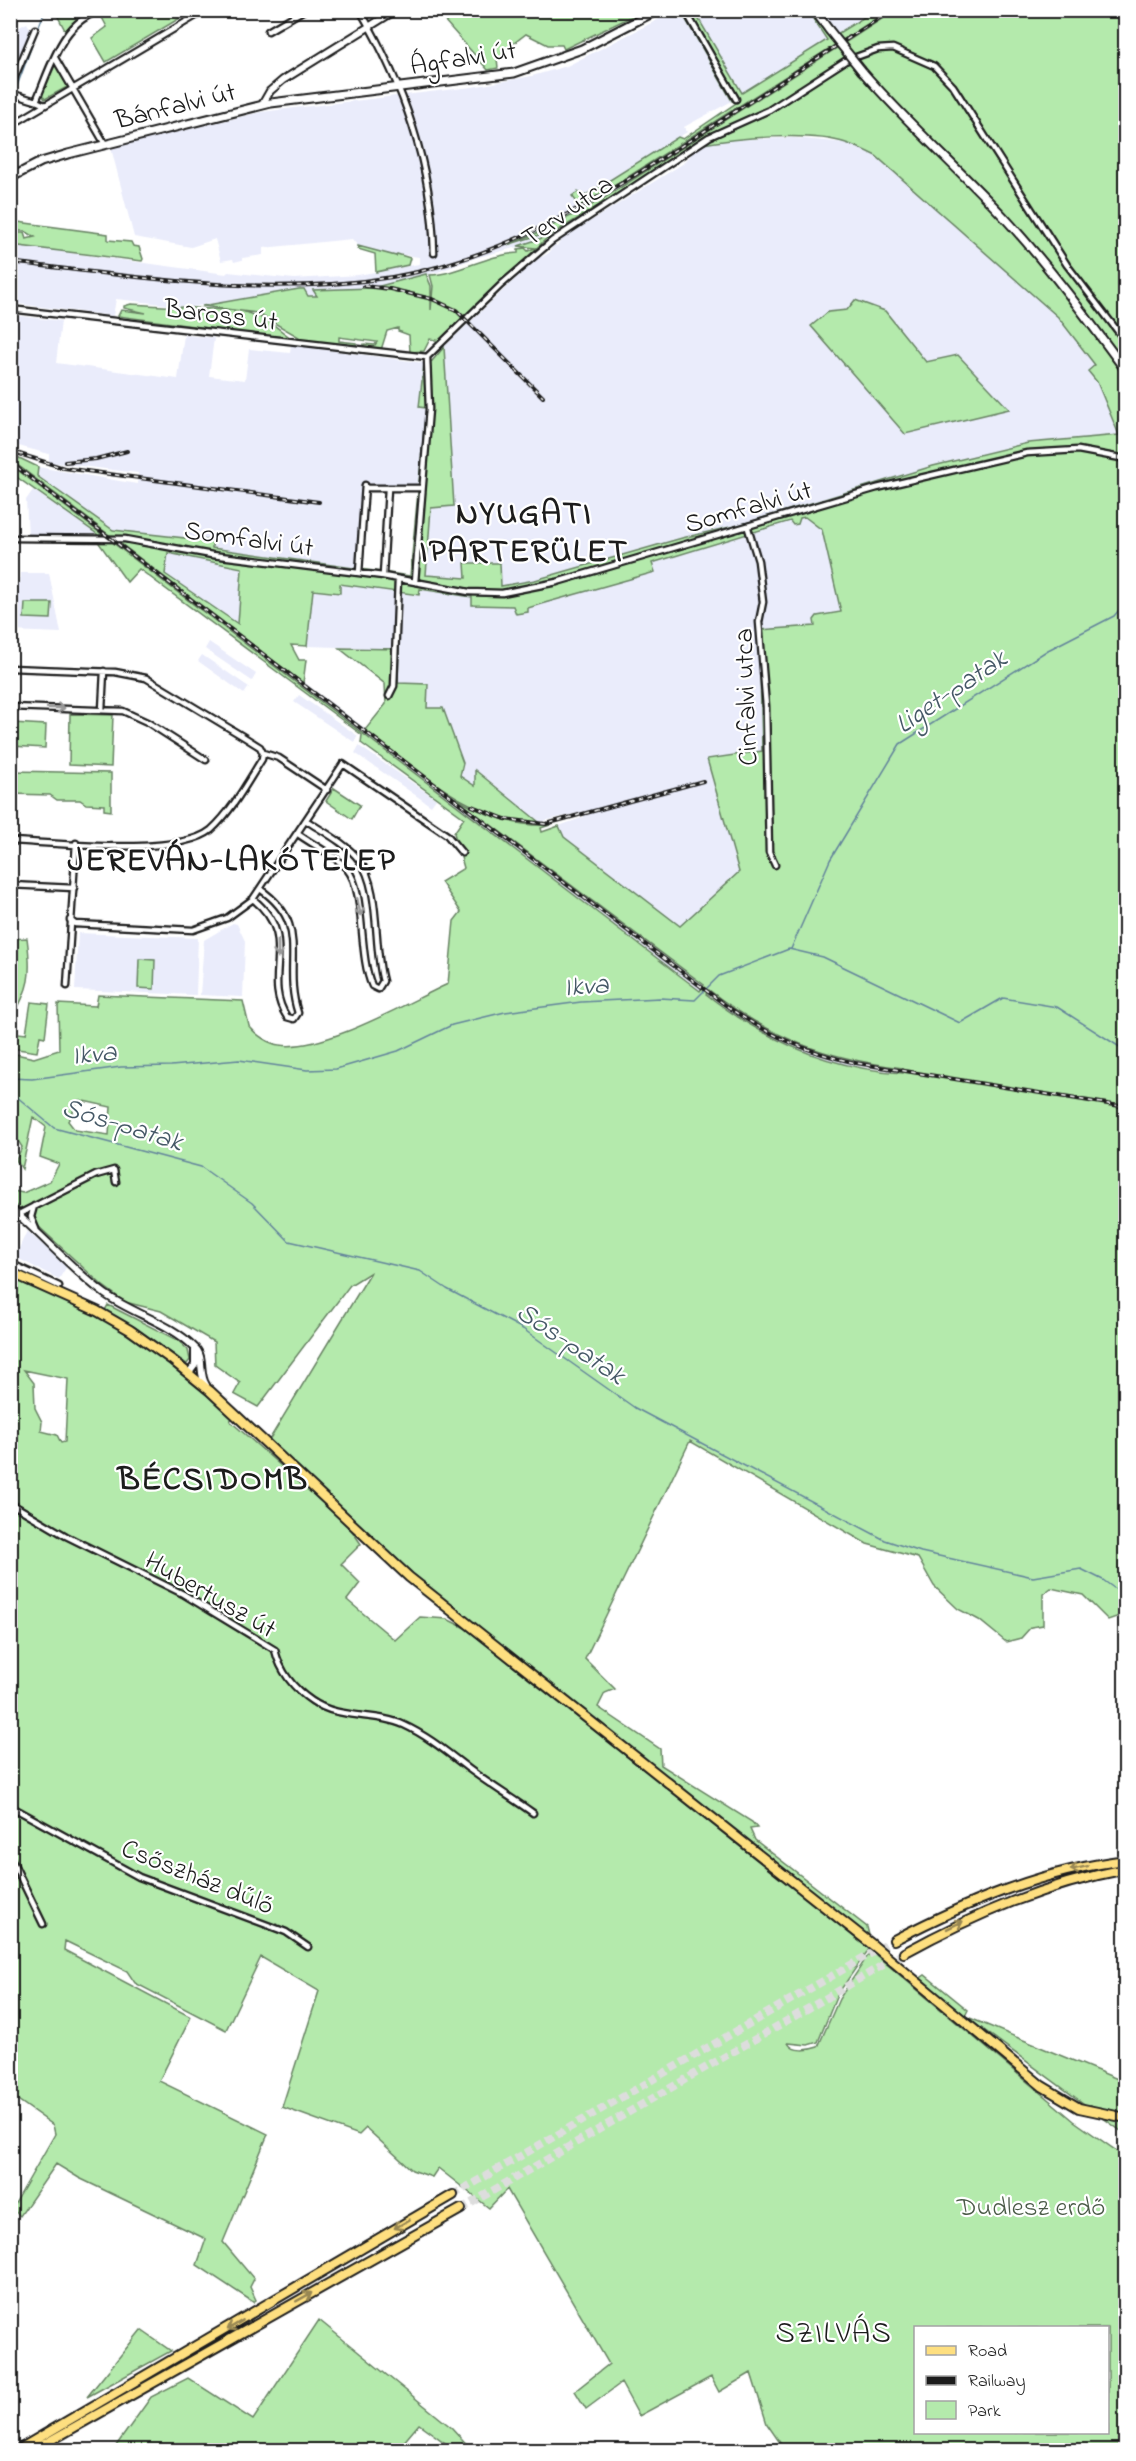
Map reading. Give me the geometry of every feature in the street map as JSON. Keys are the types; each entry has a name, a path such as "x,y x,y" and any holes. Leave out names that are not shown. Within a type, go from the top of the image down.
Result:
{"main road":[{"name":"Ágfalvi út","path":"262,105 492,76 530,69 582,49 658,10"},
{"path":"814,10 862,71 1031,248 1081,310 1125,372"},
{"name":"Bánfalvi út","path":"10,178 53,158 262,105"},
{"path":"10,1272 107,1316 176,1363 210,1391 409,1577 874,1946 1042,2086 1079,2108 1125,2118"},
{"path":"894,1940 935,1918 1012,1887 1060,1872 1125,1860"},
{"path":"904,1953 980,1913 1017,1898 1084,1878 1125,1869"},
{"path":"18,2451 453,2195"},
{"path":"34,2451 461,2209"}],"street":[{"path":"36,101 67,34 79,21 103,10"},
{"path":"10,126 72,87 206,10"},
{"path":"268,32 304,10"},
{"path":"360,10 401,88 423,161 433,228 434,253"},
{"name":"Bánfalvi út","path":"262,105 273,85 396,10"},
{"path":"685,10 736,99"},
{"path":"35,29 11,91 45,105"},
{"name":"Terv utca","path":"427,357 501,285 552,240 709,137 769,110 860,54 893,48 934,66 953,86 1067,265 1125,342"},
{"path":"55,58 105,144"},
{"name":"Baross út","path":"10,309 427,357"},
{"path":"415,582 429,410 427,357"},
{"name":"Somfalvi út","path":"10,538 109,537 212,555 383,576 469,592 520,591 748,528 877,488 1027,453 1078,450 1125,459"},
{"path":"359,573 365,487 421,488"},
{"path":"383,576 388,488"},
{"name":"Cinfalvi utca","path":"748,528 758,561 763,602 759,622 766,706 769,852 776,865"},
{"path":"389,696 394,686 398,579"},
{"path":"10,668 132,674 157,684 244,736 260,747 263,753 262,759 225,815 210,831 196,839 169,846 10,841"},
{"path":"102,710 104,671"},
{"path":"10,707 102,710 132,714 206,760"},
{"path":"263,753 279,758 327,790"},
{"path":"70,920 75,924 193,930 226,918 253,899 260,890 343,764 447,835 462,854"},
{"path":"298,834 349,870 358,905 366,971 372,986 378,988 383,981 378,963 376,915 362,863 350,851 307,821"},
{"path":"67,986 76,843"},
{"path":"10,885 74,888"},
{"path":"253,899 271,917 275,926 278,937 278,992 283,1011 287,1017 294,1019 298,1013 292,988 291,928 280,904 260,890"},
{"path":"19,1214 109,1171 114,1170 116,1182"},
{"path":"34,1206 31,1217 37,1231"},
{"path":"10,1208 106,1295 184,1337 198,1350 201,1378 210,1391"},
{"path":"10,1263 59,1286"},
{"path":"176,1363 186,1367 198,1363"},
{"path":"188,1374 198,1363"},
{"name":"Hubertusz út","path":"10,1503 66,1536 183,1594 275,1650 278,1665 295,1687 314,1702 342,1713 389,1719 406,1726 453,1755 533,1813"},
{"name":"Csőszház dűlő","path":"10,1806 139,1877 286,1932 308,1947"},
{"path":"10,1856 43,1924"}],"shaded area":[{"path":"675,11 681,11 732,101 684,127 687,132 583,197 577,192 572,196 581,207 888,11 894,11 601,200 544,230 507,245 553,232 518,247 475,258 438,272 372,288 313,290 318,296 307,296 304,289 299,289 191,307 116,299 113,316 11,303 11,245 226,274 228,272 294,279 358,275 419,264 419,257 397,254 396,256 358,246 352,239 263,248 263,255 242,258 234,262 233,259 221,261 215,239 191,247 134,237 111,148 261,112 472,87 532,76 567,66"},
{"path":"694,11 808,11 827,40 742,93"},
{"path":"820,11 874,11 837,34"},
{"path":"27,23 32,32 10,83 10,32"},
{"path":"794,138 846,143 876,156 1058,317 1095,365 1088,371 1097,382 1120,435 1028,443 933,466 739,525 521,584 501,586 500,563 465,563 466,578 426,575 431,508 453,506 444,347 540,255 542,257 549,253 562,239 684,163 691,155 688,153 697,145 719,140"},
{"path":"11,315 61,321 56,363 178,379 184,335 214,338 209,376 245,380 249,349 290,353 291,345 424,363 419,406 426,407 418,485 363,486 356,568 211,548 211,541 113,530 37,476 38,467 137,484 138,473 49,462 49,454 11,444"},
{"path":"10,460 704,985 701,991 11,465"},
{"path":"33,490 97,534 28,535 26,500"},
{"path":"828,509 852,610 817,616 815,626 759,631 762,751 707,760 739,872 680,926 564,837 559,826 584,817 583,812 539,822 476,770 475,787 460,776 427,708 428,684 398,683 399,649 307,646 313,590 339,593 339,584 418,595 420,589 472,597 472,605 514,606 516,614 528,612 527,608 654,572 652,563"},
{"path":"168,553 242,568 238,625 164,574"},
{"path":"20,573 49,573 61,633 11,631 11,583 20,583"},
{"path":"209,642 256,674 252,681 205,649"},
{"path":"202,655 249,687 244,694 198,661"},
{"path":"299,695 358,736 354,742 294,702"},
{"path":"359,746 436,799 431,806 355,753"},
{"path":"233,923 237,924 245,941 243,997 200,995 204,940"},
{"path":"78,933 198,938 196,995 75,990"},
{"path":"709,989 747,1019 795,1043 833,1055 904,1068 903,1073 837,1063 790,1048 750,1027 706,993"},
{"path":"27,1231 67,1266 59,1279 15,1257"}],"green space":[{"path":"55,11 192,11 106,62 92,38 107,27 99,12 79,21 67,34"},
{"path":"436,11 632,11 637,14 564,49 562,45 548,45 526,34 505,50 506,56 497,58 498,68 488,70"},
{"path":"681,11 694,11 742,93 827,40 808,11 820,11 837,34 874,11 888,11 581,207 572,196 578,192 583,197 678,137 683,139 736,103 732,101"},
{"path":"894,11 1125,11 1125,1614 1108,1620 1083,1595 1051,1588 1043,1594 1043,1625 1031,1627 1021,1638 1006,1642 979,1620 958,1609 934,1586 918,1558 867,1544 690,1441 585,1659 615,1689 605,1693 598,1707 660,1749 661,1765 752,1822 757,1828 750,1829 755,1840 867,1927 870,1939 919,1979 925,1975 968,2010 965,2016 566,1697 444,1603 269,1440 371,1272 350,1285 258,1407 234,1394 240,1383 215,1365 214,1342 161,1311 125,1302 102,1285 11,1201 13,1191 23,1193 50,1181 59,1164 40,1157 46,1127 33,1117 22,1169 16,1160 22,1147 10,1128 11,1053 34,1058 59,1050 58,1004 96,1006 98,995 243,1001 249,1026 263,1038 280,1045 298,1045 319,1041 365,1024 448,984 454,921 461,912 441,882 464,868 454,833 464,818 361,743 362,735 139,569 127,582 99,543 97,534 11,473 11,465 700,991 704,985 455,798 500,819 524,824 550,825 541,828 542,832 559,826 564,837 680,926 739,872 707,759 762,751 759,630 815,626 814,620 817,616 841,612 822,530 805,517 800,518 798,524 793,525 790,521 652,563 655,572 541,604 528,608 528,612 516,614 513,606 472,605 472,597 420,589 419,595 340,584 340,593 313,590 307,646 291,645 299,660 306,660 303,683 11,460 11,454 38,467 37,476 113,530 212,541 212,548 410,576 426,408 419,407 424,363 432,361 444,347 454,506 431,508 426,575 466,578 465,563 500,563 501,586 535,580 682,538 739,525 933,466 1028,443 1119,435 1097,382 1088,371 1095,365 1058,317 876,156 831,139 772,137 697,145 549,236 441,341 430,339 424,351 410,352 409,335 398,331 398,328 387,331 381,350 363,349 364,344 375,345 377,342 339,337 339,341 356,343 357,348 301,341 299,337 257,313 202,306 299,289 304,289 308,296 317,296 313,290 372,288 426,274 431,286 431,310 433,286 430,275 441,274 506,254 518,253 518,249 525,248 528,251 535,248 518,246 542,238 552,231 507,245 544,230 601,200","holes":["168,553 242,568 238,624 165,574","709,990 755,1021 800,1044 848,1058 903,1068 903,1073 849,1065 798,1049 751,1025 706,994","79,1100 111,1107 109,1135 75,1130 68,1121"]},
{"path":"56,63 69,86 45,99 42,95"},
{"path":"10,221 108,234 108,240 131,242 133,246 139,247 143,259 142,261 11,245 11,233 24,233 26,239 35,237 25,231 11,231"},
{"path":"358,246 410,258 408,265 376,272 375,254 358,249"},
{"path":"855,300 885,311 926,362 958,355 1009,409 905,434 811,326 828,312 847,310"},
{"path":"131,304 242,311 267,320 292,339 118,316 121,310 146,313 124,308"},
{"path":"25,603 52,603 51,619 24,618"},
{"path":"339,648 399,649 398,683 428,684 427,708 443,708 463,763 460,776 475,786 475,770 539,822 515,820 468,803 446,791 365,730 386,704 385,684"},
{"path":"70,714 113,715 111,767 69,765"},
{"path":"12,723 46,725 45,748 11,746"},
{"path":"11,771 111,773 111,811 104,810 104,805 86,804 80,800 57,800 50,795 11,794"},
{"path":"334,788 360,805 352,819 326,801"},
{"path":"27,938 28,981 11,1020 11,939"},
{"path":"139,959 155,960 154,989 138,988"},
{"path":"31,1002 49,1004 45,1037 40,1036 37,1052 11,1048 11,1032 26,1034"},
{"name":"Dudlesz erdő","path":"10,1275 108,1320 165,1359 233,1417 230,1421 348,1525 361,1544 341,1564 360,1583 347,1600 395,1640 420,1617 447,1619 465,1628 869,1949 837,1995 818,2042 808,2045 788,2043 790,2046 802,2050 818,2047 839,1999 871,1951 1074,2121 1125,2157 1125,2450 785,2450 767,2424 751,2373 719,2392 711,2377 639,2416 621,2383 586,2409 575,2391 609,2364 507,2189 489,2208 438,2168 432,2177 412,2170 366,2128 359,2135 282,2107 319,1991 261,1957 226,2030 135,1983 127,1971 65,1941 64,1950 191,2017 159,2081 268,2134 223,2242 254,2279 250,2287 256,2300 253,2302 197,2265 206,2239 79,2178 56,2164 20,2216 12,2209 55,2134 53,2125 11,2095","holes":["24,1370 68,1379 65,1442 61,1443 57,1435 41,1431 42,1422 35,1408 34,1383"]},
{"path":"108,1305 179,1341 188,1350 190,1360 187,1364 136,1328 104,1312"},
{"path":"965,2016 1125,2082 1125,2134"},
{"path":"319,2320 452,2428 472,2450 455,2450 419,2424 397,2450 113,2450 151,2397 188,2378 253,2420"},
{"path":"141,2330 171,2351 87,2397"}],"waterway":[{"path":"10,105 45,10"},
{"name":"Liget-patak","path":"791,949 830,860 900,744 1048,650 1114,616 1126,602"},
{"name":"Ikva","path":"10,1078 32,1079 121,1067 171,1066 239,1060 307,1070 336,1069 398,1051 452,1025 505,1012 581,1002 660,998 695,1000 719,976 789,949 823,957 960,1023 1003,998 1057,1007 1126,1051"},
{"name":"Sós-patak","path":"10,1091 54,1128 201,1167 252,1203 289,1241 420,1271 447,1289 523,1329 635,1408 885,1540 921,1552 1033,1577 1081,1569 1103,1580 1126,1597"}],"tunnel":[{"path":"453,2195 894,1940"},
{"path":"461,2209 904,1953"}],"railway":[{"path":"10,262 153,279 297,286 392,277 435,268 476,255 555,221 630,178 892,10"},
{"path":"364,286 390,289 432,299 456,310 543,397"},
{"path":"10,451 64,468 319,502"},
{"path":"65,462 96,459 127,451"},
{"path":"10,462 739,1015 787,1041 856,1063 1126,1107"},
{"path":"472,806 505,819 546,824 703,781"}],"district":[{"name":"NYUGATI IPARTERÜLET","path":"524,530"},
{"name":"JEREVÁN-LAKÓTELEP","path":"232,858"},
{"name":"BÉCSIDOMB","path":"213,1477"},
{"name":"SZILVÁS","path":"834,2332"}]}
